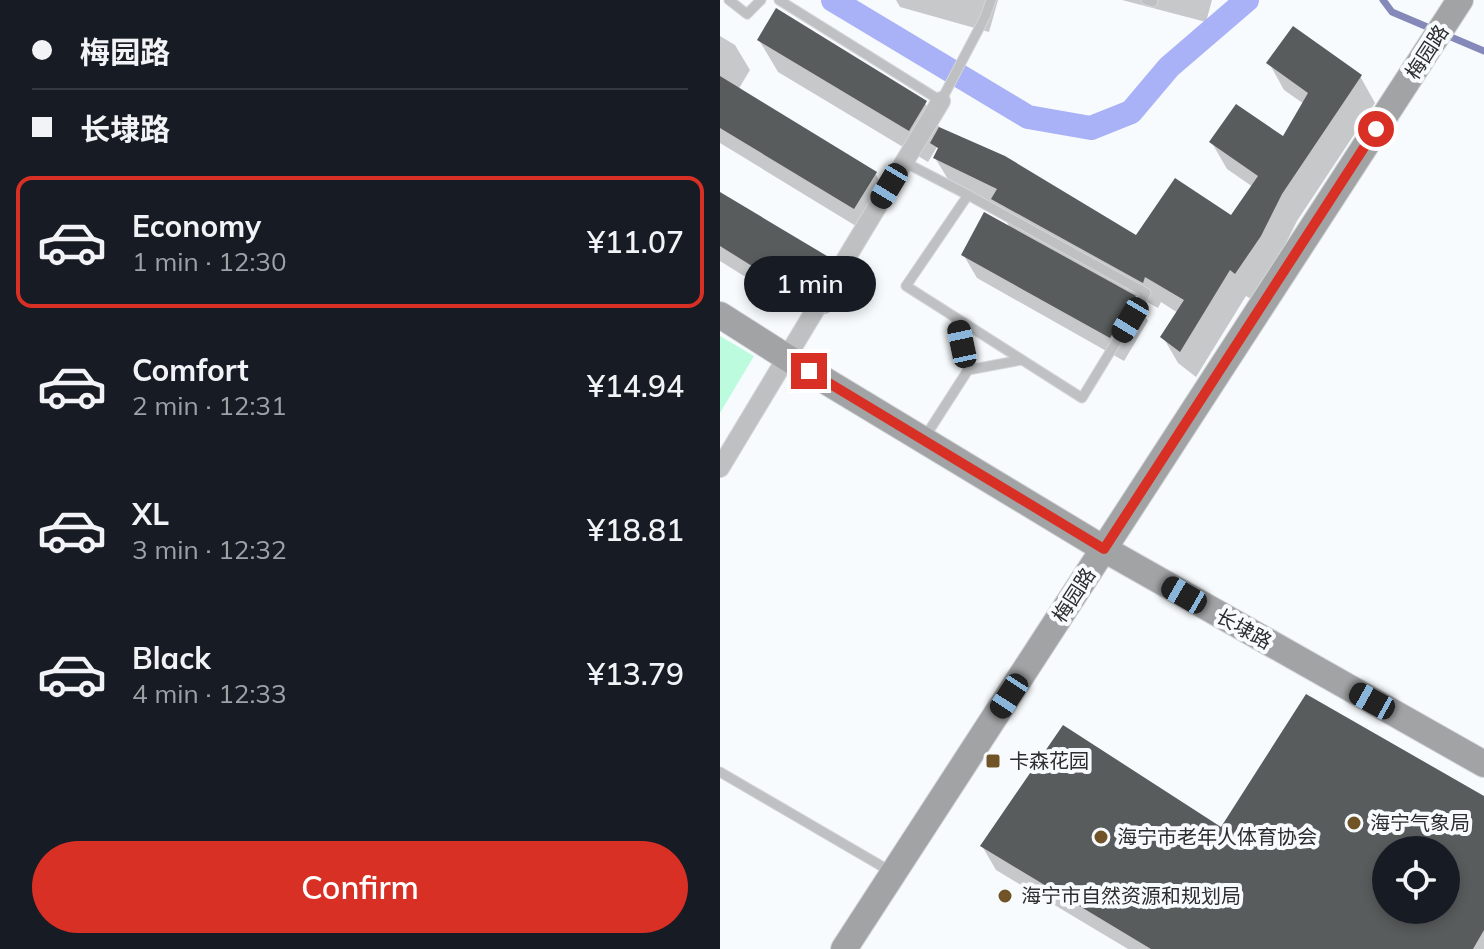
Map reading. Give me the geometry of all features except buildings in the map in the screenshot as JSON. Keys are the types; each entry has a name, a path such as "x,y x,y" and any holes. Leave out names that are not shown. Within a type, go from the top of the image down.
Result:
{"street":[{"name":"梅园路","path":"844,949 1460,0"},
{"path":"720,468 941,101"},
{"name":"长埭路","path":"720,315 1104,549 1484,764"}],"lane":[{"path":"729,0 747,14 761,0"},
{"path":"779,0 941,101 991,0"},
{"path":"904,162 968,195 1146,293 1082,398 906,286 968,195"},
{"path":"923,440 968,370 956,318"},
{"path":"968,370 1021,360"},
{"path":"720,772 893,873"}],"green space":[{"path":"720,336 754,356 720,413"}],"waterway":[{"path":"833,0 1028,117 1091,128 1131,112 1169,67 1247,0"},
{"path":"1383,0 1392,12 1484,51"}],"place":[{"name":"卡森花园","path":"993,761"},
{"name":"海宁气象局","path":"1354,823"},
{"name":"海宁市老年人体育协会","path":"1101,837"},
{"name":"海宁市自然资源和规划局","path":"1005,896"}],"route":[{"path":"809,371 1104,549 1376,129"}]}
